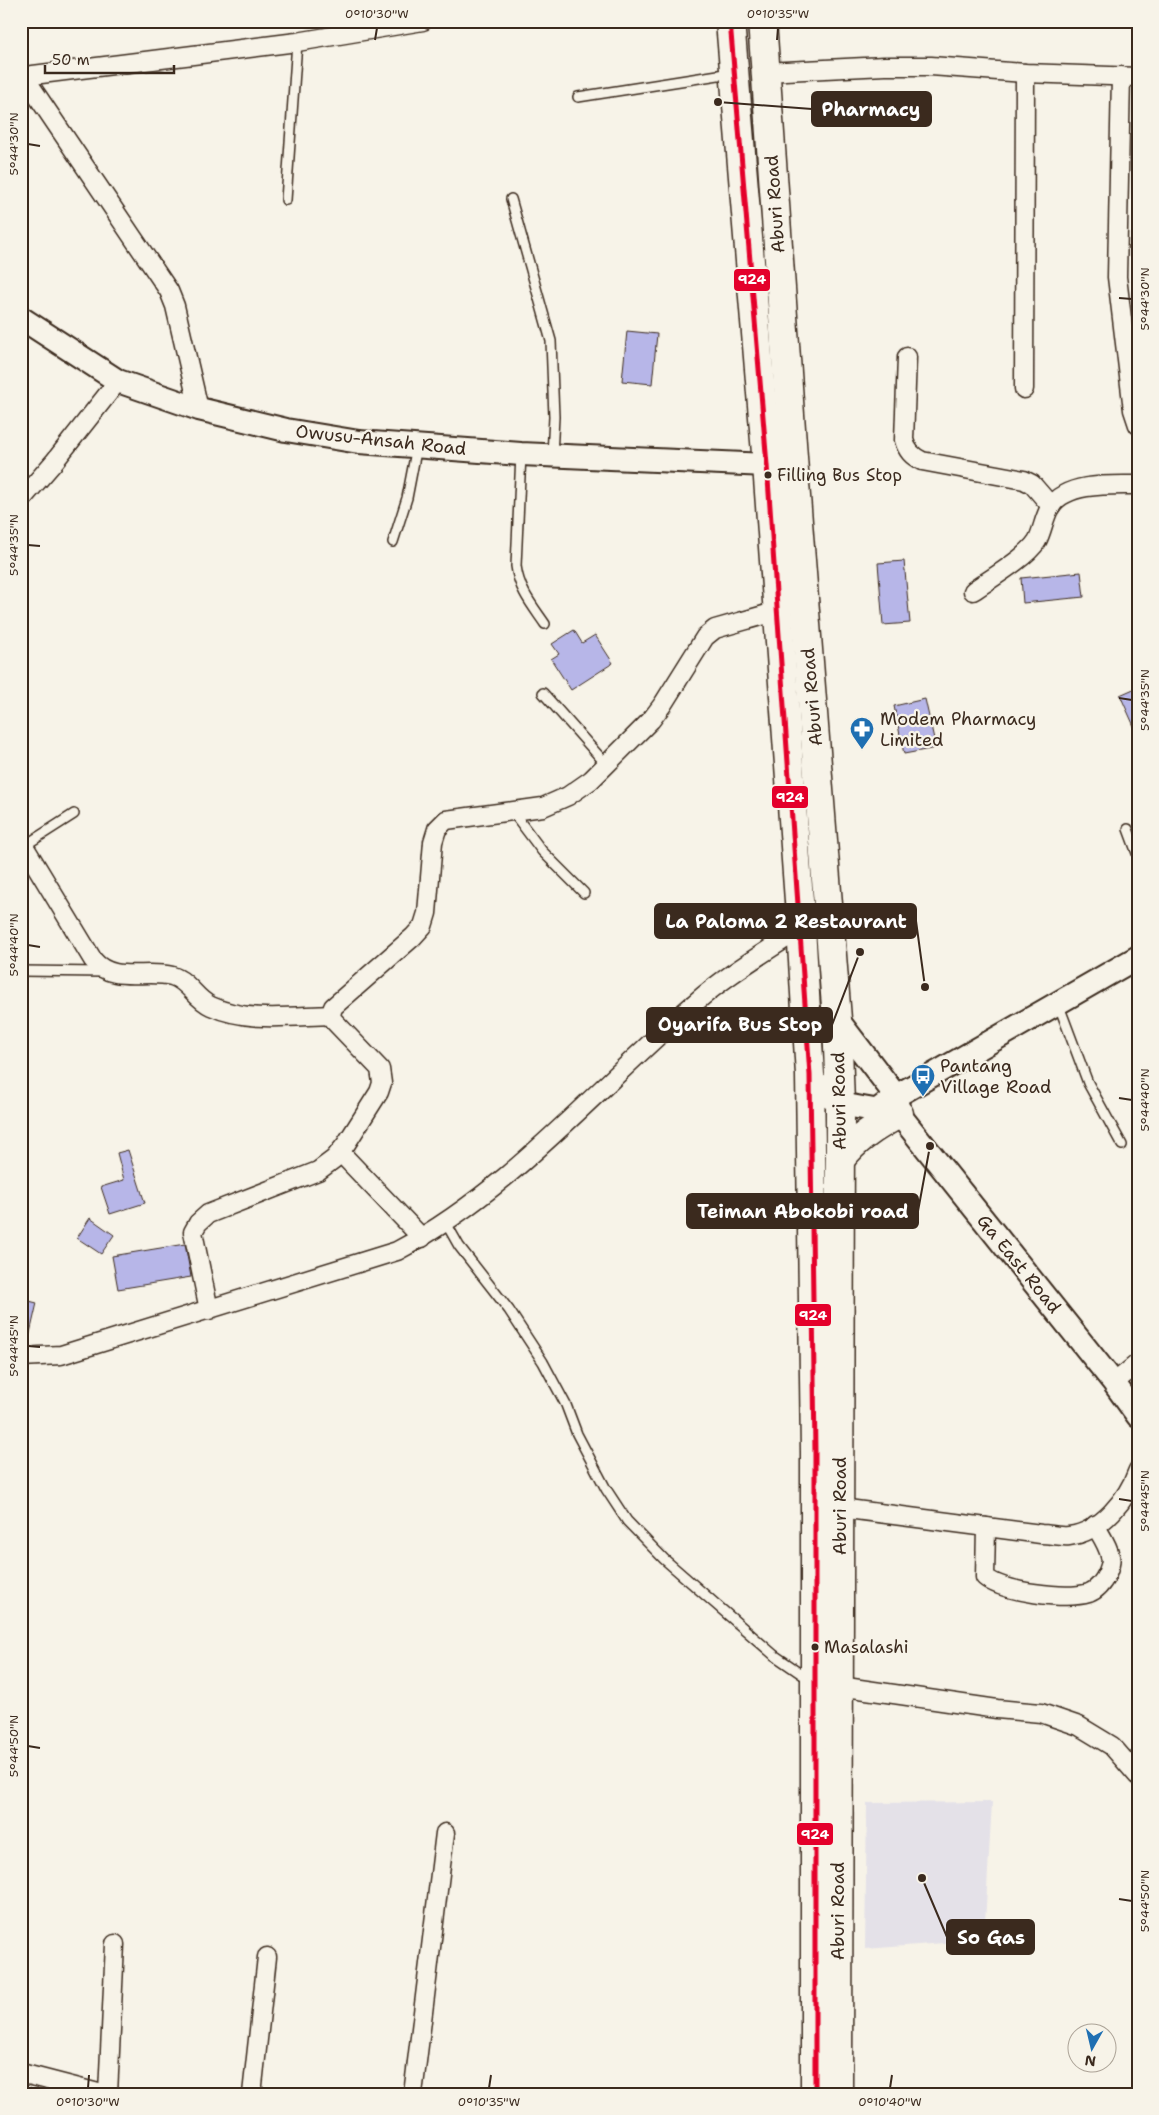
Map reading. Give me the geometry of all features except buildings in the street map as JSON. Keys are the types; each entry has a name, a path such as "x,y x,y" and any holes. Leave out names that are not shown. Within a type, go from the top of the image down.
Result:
{"highway":[{"name":"Aburi Road","path":"730,21 767,465 810,1075 815,1452 827,1684 838,2094"},
{"name":"Aburi Road","path":"762,21 793,461 837,1019 840,1104 840,1508 827,1684 815,2094"},
{"path":"840,1160 848,1148 881,1124 890,1107"}],"street":[{"path":"200,409 177,314 169,291 23,74 297,42 423,21"},
{"path":"765,72 932,66 1026,73 1129,76 1117,277 1133,410 1138,425"},
{"path":"1024,389 1026,73"},
{"name":"Owusu-Ansah Road","path":"21,318 118,381 200,409 286,430 359,442 521,454 767,465"},
{"path":"907,357 904,440 913,456 922,461 1024,480 1032,484 1051,506"},
{"path":"21,500 54,462 118,381"},
{"path":"974,591 1028,552 1037,541 1051,506 1060,495 1101,485 1138,485"},
{"path":"209,1310 194,1232 198,1223 208,1214 318,1171 340,1152 379,1092 382,1077 380,1069 333,1020 331,1015 333,1007 422,926 427,913 433,842 437,829 446,820 543,807 568,796 591,780 651,720 705,637 716,629 778,611"},
{"path":"23,844 92,960 100,968 109,972 170,975 182,980 209,1005 236,1014 259,1018 331,1015"},
{"path":"21,1357 61,1355 397,1252 446,1223 515,1170 697,1001 801,928"},
{"path":"810,1075 828,1096 840,1104 890,1107 1058,1003 1138,958"},
{"name":"Ga East Road","path":"837,1019 890,1107 1114,1382 1138,1416"},
{"path":"340,1152 422,1238"},
{"path":"1114,1382 1138,1363"},
{"path":"840,1508 1069,1536 1089,1529 1121,1503 1133,1484 1138,1470"},
{"path":"986,1526 985,1577 992,1583 1013,1589 1074,1595 1090,1593 1099,1587 1110,1566 1111,1556 1095,1525"},
{"path":"827,1684 996,1709 1041,1713 1079,1726 1112,1746 1138,1776"},
{"path":"413,2094 445,1833"},
{"path":"108,2094 115,1944"},
{"path":"252,2094 267,1957"},
{"path":"21,2073 102,2094"}],"lane":[{"path":"286,200 297,42"},
{"path":"578,97 734,73"},
{"path":"511,199 551,341 554,417 552,455"},
{"path":"393,542 407,498 417,446"},
{"path":"521,454 516,566 522,591 545,624"},
{"path":"543,693 606,764"},
{"path":"512,811 542,851 584,893"},
{"path":"23,844 74,814"},
{"path":"1128,829 1138,856"},
{"path":"21,971 109,972"},
{"path":"1058,1003 1088,1083 1122,1145"},
{"path":"446,1223 459,1246 509,1310 542,1362 566,1405 577,1434 606,1489 627,1521 664,1559 774,1655 827,1684"}],"shaded area":[{"path":"992,1802 984,1940 865,1949 867,1803"}],"transit line":[{"name":"924","path":"730,21 767,465 810,1075 815,1452 815,2094"}],"place":[{"name":"Pharmacy","path":"718,102"},
{"name":"Filling Bus Stop","path":"768,475"},
{"name":"Modem Pharmacy Limited","path":"862,750"},
{"name":"Oyarifa Bus Stop","path":"860,952"},
{"name":"La Paloma 2 Restaurant","path":"925,987"},
{"name":"Pantang Village Road","path":"923,1097"},
{"name":"Teiman Abokobi road","path":"930,1146"},
{"name":"Masalashi","path":"815,1647"},
{"name":"So Gas","path":"922,1878"}]}
